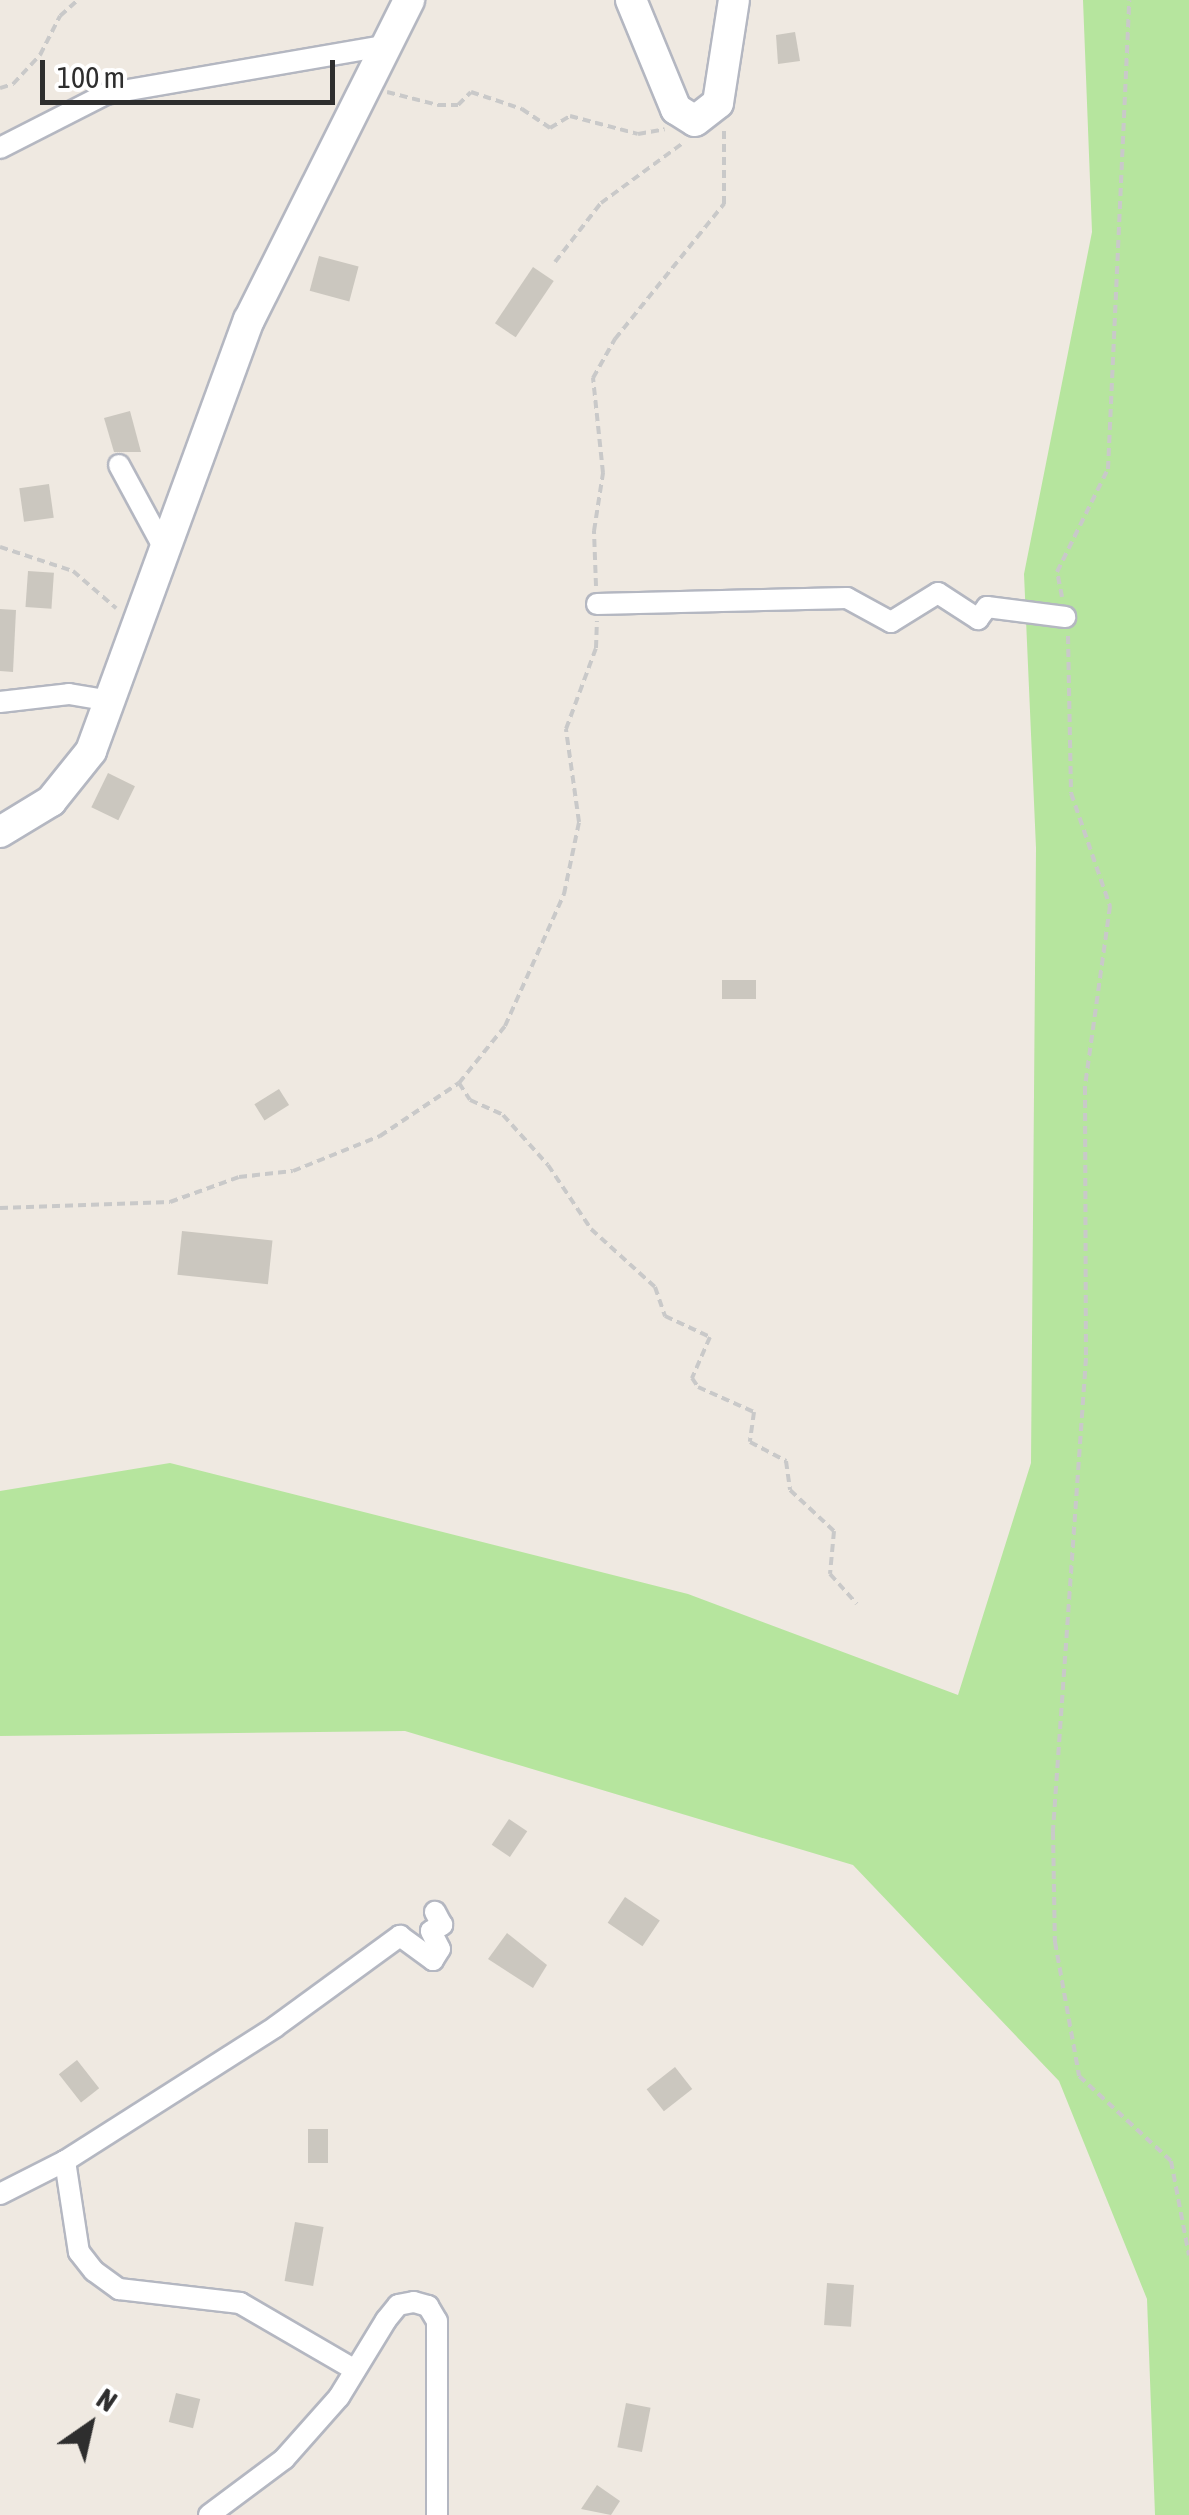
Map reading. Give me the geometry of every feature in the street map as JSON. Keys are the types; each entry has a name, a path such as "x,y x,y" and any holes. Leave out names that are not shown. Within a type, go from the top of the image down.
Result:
{"main road":[{"path":"0,832 52,801 73,778 111,701 248,320 409,0"},
{"path":"632,0 697,115"},
{"path":"697,115 734,0"}],"street":[{"path":"0,148 106,94 389,45"},
{"path":"119,466 165,550"},
{"path":"597,604 847,598 891,622 938,592 978,619 986,607 1065,617"},
{"path":"0,702 69,694 111,701"},
{"path":"0,2194 65,2160 275,2027 400,1936 433,1960 440,1949 431,1931 442,1925 435,1912"},
{"path":"65,2160 79,2252 94,2271 120,2289 240,2304 355,2370"},
{"path":"208,2515 284,2459 355,2370 398,2305 428,2306 438,2337 438,2515"}],"path":[{"path":"0,88 13,84 40,55 60,16 78,0"},
{"path":"1129,0 1108,469 1057,572 1074,669 1071,793 1110,906 1084,1088 1086,1358 1053,1832 1055,1942 1079,2076 1171,2161 1189,2256"},
{"path":"363,95 384,92 458,104 470,92 522,109 550,128 570,116 638,134 669,128 697,115"},
{"path":"555,262 600,203 668,159 697,115"},
{"path":"0,1208 170,1202 239,1177 293,1170 380,1136 460,1083 505,1026 564,894 579,822 566,730 596,648 594,530 603,474 593,378 615,339 724,204 729,162 725,129 697,115"},
{"path":"0,547 74,571 103,600 143,620"},
{"path":"460,1083 470,1100 502,1115 548,1165 591,1229 655,1288 664,1316 710,1337 692,1378 698,1387 754,1412 750,1442 786,1462 790,1490 834,1531 830,1574 857,1604"}],"green space":[{"path":"1083,0 1189,0 1189,2515 1155,2515 1147,2299 1059,2081 853,1865 405,1731 0,1736 0,1491 170,1463 688,1594 958,1695 1031,1463 1036,848 1024,574 1092,232"}],"building":[{"path":"795,32 800,61 778,64 776,35"},
{"path":"319,256 359,267 349,301 310,291"},
{"path":"533,267 554,281 516,337 495,323"},
{"path":"130,411 141,452 114,452 104,418"},
{"path":"49,484 54,518 24,522 19,488"},
{"path":"28,571 54,573 51,609 25,607"},
{"path":"0,609 16,610 13,672 0,671"},
{"path":"108,773 135,786 118,820 91,807"},
{"path":"722,980 756,980 756,999 722,999"},
{"path":"279,1089 289,1105 264,1120 254,1104"},
{"path":"182,1231 273,1241 268,1284 177,1275"},
{"path":"509,1819 527,1831 510,1857 492,1845"},
{"path":"625,1897 660,1920 642,1946 608,1923"},
{"path":"507,1933 547,1965 533,1988 488,1959"},
{"path":"77,2060 99,2088 81,2103 59,2074"},
{"path":"675,2067 692,2089 664,2111 647,2089"},
{"path":"308,2129 328,2129 328,2163 308,2163"},
{"path":"295,2222 324,2227 313,2286 285,2281"},
{"path":"827,2283 854,2285 851,2327 824,2325"},
{"path":"176,2393 200,2399 193,2428 169,2422"},
{"path":"626,2403 651,2408 642,2452 617,2447"},
{"path":"597,2485 620,2501 611,2515 581,2509"}]}
